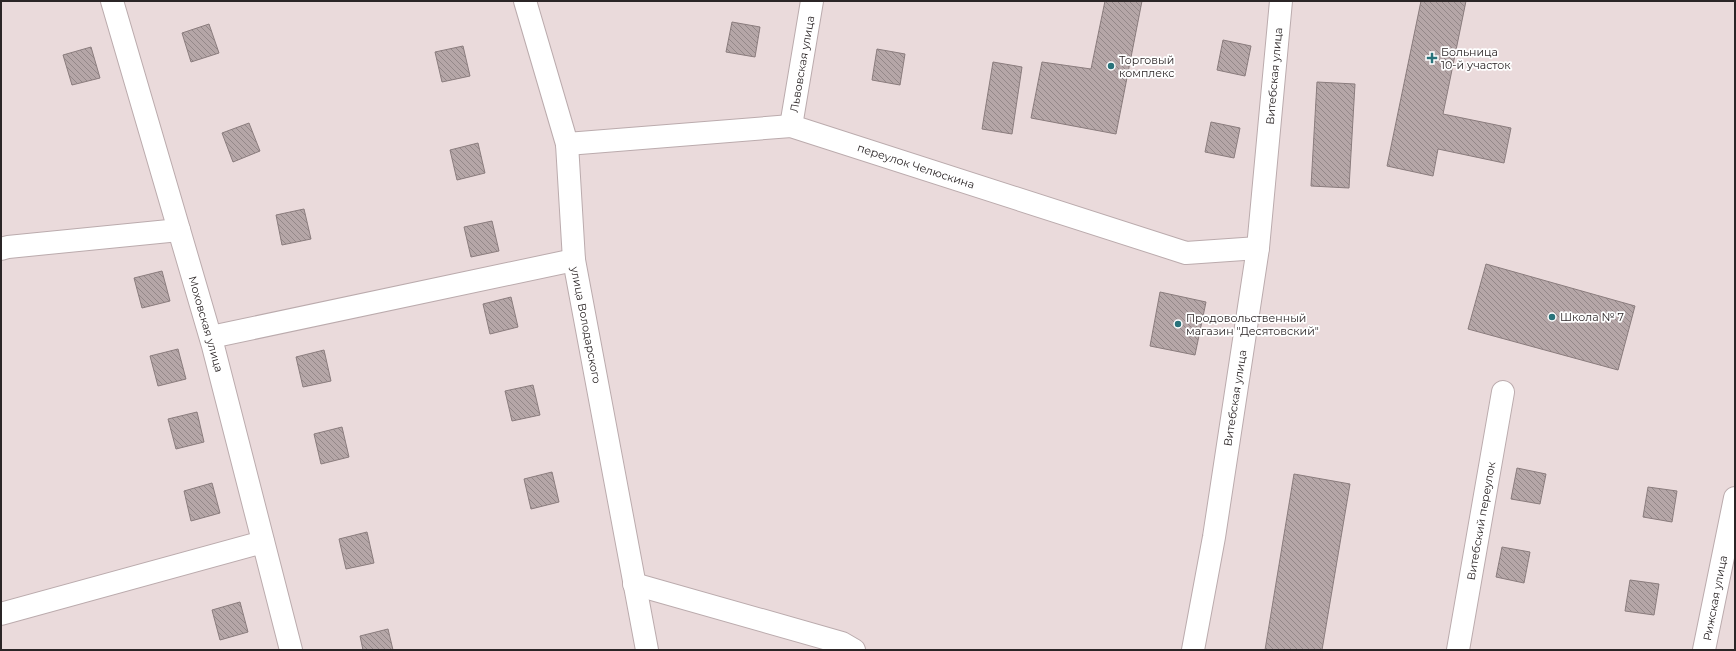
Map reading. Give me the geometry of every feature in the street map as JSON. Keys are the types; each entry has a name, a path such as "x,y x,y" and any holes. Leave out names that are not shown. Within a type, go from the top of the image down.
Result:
{"street":[{"name":"Моховская улица","path":"112,1 211,337 262,542 291,650"},
{"name":"улица Володарского","path":"525,1 568,144 574,260 647,650"},
{"name":"Львовская улица","path":"791,126 812,1"},
{"name":"Витебская улица","path":"1193,650 1214,537 1258,248 1280,1"},
{"name":"переулок Челюскина","path":"568,144 791,126 1186,253 1258,248"},
{"path":"1,250 8,247 179,230"},
{"path":"211,337 574,260"},
{"name":"Витебский переулок","path":"1458,650 1503,392"},
{"name":"Рижская улица","path":"1704,650 1735,498"},
{"path":"1,614 262,542"},
{"path":"634,584 842,643 854,650"}],"building":[{"name":"Торговый комплекс","path":"1105,1 1142,1 1116,134 1031,118 1042,62 1091,69"},
{"name":"Больница 10-й участок","path":"1421,1 1466,1 1443,114 1511,128 1504,163 1438,149 1433,176 1387,166"},
{"path":"732,22 760,27 755,57 726,52"},
{"path":"209,24 219,53 191,62 182,33"},
{"path":"1223,40 1251,46 1245,76 1217,70"},
{"path":"463,46 470,76 442,82 435,52"},
{"path":"91,47 100,78 72,85 63,55"},
{"path":"877,49 905,54 900,85 872,80"},
{"path":"993,62 1022,67 1012,134 982,129"},
{"path":"1317,82 1355,84 1349,188 1311,186"},
{"path":"1211,122 1240,128 1234,158 1205,152"},
{"path":"249,123 260,151 233,162 222,133"},
{"path":"478,143 485,173 457,180 450,150"},
{"path":"304,209 311,239 282,245 276,215"},
{"path":"492,221 499,251 471,257 464,227"},
{"name":"Школа № 7","path":"1486,264 1635,306 1618,370 1468,329"},
{"path":"162,271 170,301 142,308 134,278"},
{"name":"Продовольственный магазин \"Деcятовский\"","path":"1160,292 1206,302 1195,355 1150,346"},
{"path":"511,297 518,327 490,334 483,304"},
{"path":"178,349 186,379 158,386 150,356"},
{"path":"324,350 331,381 303,387 296,357"},
{"path":"533,385 540,415 512,421 505,391"},
{"path":"197,412 204,442 176,449 168,419"},
{"path":"342,427 349,457 321,464 314,434"},
{"path":"1517,468 1546,474 1540,504 1511,499"},
{"path":"552,472 559,502 531,509 524,479"},
{"path":"1294,474 1350,484 1322,650 1265,650"},
{"path":"212,483 220,513 191,521 184,491"},
{"path":"1648,487 1677,491 1672,522 1643,517"},
{"path":"367,532 374,563 346,569 339,539"},
{"path":"1502,547 1530,552 1524,583 1496,577"},
{"path":"1630,580 1659,584 1654,615 1625,611"},
{"path":"240,602 248,632 220,640 212,610"},
{"path":"388,629 393,650 363,650 360,636"}],"place":[{"name":"Больница 10-й участок","path":"1432,58"},
{"name":"Торговый комплекс","path":"1111,66"},
{"name":"Школа № 7","path":"1552,317"},
{"name":"Продовольственный магазин \"Деcятовский\"","path":"1178,324"}]}
